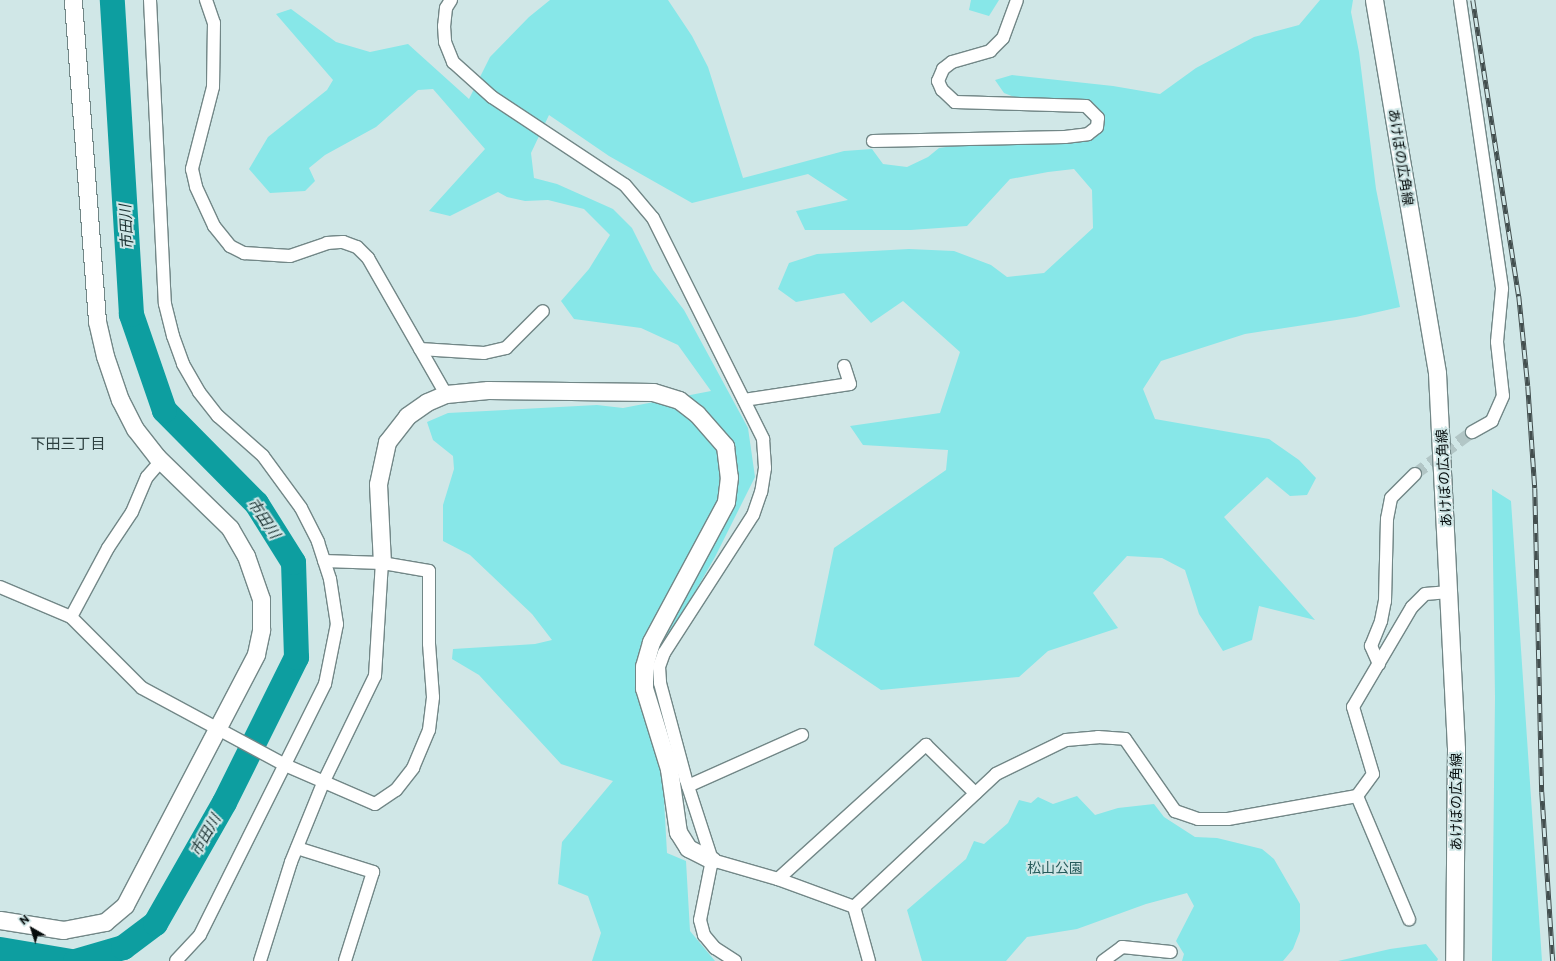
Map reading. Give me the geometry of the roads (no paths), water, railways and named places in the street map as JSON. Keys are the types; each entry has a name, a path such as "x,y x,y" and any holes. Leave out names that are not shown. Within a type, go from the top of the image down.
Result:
{"street":[{"path":"0,920 63,930 105,922 125,905 218,730 256,654 261,630 261,599 246,556 230,528 161,461 135,429 120,400 105,356 97,321 73,0"},
{"path":"150,0 165,304 173,336 183,364 199,392 218,416 263,456 302,508 324,561 330,580 337,624 333,651 325,684 200,935 176,961"},
{"path":"206,0 214,23 213,87 192,169 196,187 214,226 230,246 244,253 290,256 327,243 343,242 357,248 368,258 446,394"},
{"path":"451,0 446,8 444,26 445,42 452,62 492,97 626,185 653,218 763,438 765,468 761,492 753,515 664,653 659,667 660,683 688,786 712,860 700,920 704,935 715,948 735,961"},
{"path":"873,141 1065,138 1088,134 1097,127 1098,118 1086,106 955,102 942,90 938,81 943,69 952,62 990,51 1003,38 1017,0"},
{"name":"あけぼの広角線","path":"1374,0 1437,373 1456,749 1454,961"},
{"path":"1460,0 1502,289 1497,342 1503,396 1492,421 1472,432"},
{"path":"420,349 484,353 506,348 543,311"},
{"path":"744,400 850,384 844,366"},
{"path":"260,961 297,848 323,783 375,676 382,563 378,484 386,442 407,416 427,402 446,394 488,390 653,392 679,400 697,414 725,446 729,477 726,502 651,642 644,666 644,688 670,769 678,832 688,848 712,860 778,879 854,907"},
{"path":"71,617 108,548 132,512 147,477 161,461"},
{"path":"1379,664 1371,646 1381,621 1385,601 1389,512 1392,498 1415,474"},
{"path":"0,587 71,617 142,688 285,765 323,783 375,804 396,790 413,768 429,730 433,697 428,644 429,571 382,563 324,561"},
{"path":"854,907 996,774 1066,740 1098,737 1125,739 1174,811 1198,819 1228,819 1357,796 1373,774 1353,707 1412,607 1425,594 1449,592"},
{"path":"688,786 802,735"},
{"path":"778,879 926,745 975,793"},
{"path":"1357,796 1408,919"},
{"path":"297,848 373,872 345,961"},
{"path":"854,907 869,961"},
{"path":"1103,961 1122,947 1171,952"}],"waterway":[{"name":"市田川","path":"75,961 123,947 155,923 224,802 296,657 293,562 256,503 164,410 131,314 112,0"},
{"name":"市田川","path":"0,949 71,961"}],"tunnel":[{"path":"1415,474 1472,432"}],"railway":[{"path":"1473,0 1519,296 1528,386 1535,488 1542,792 1553,961"}],"district":[{"name":"下田三丁目","path":"68,444"}],"park label":[{"name":"松山公園","path":"1055,868"}]}
